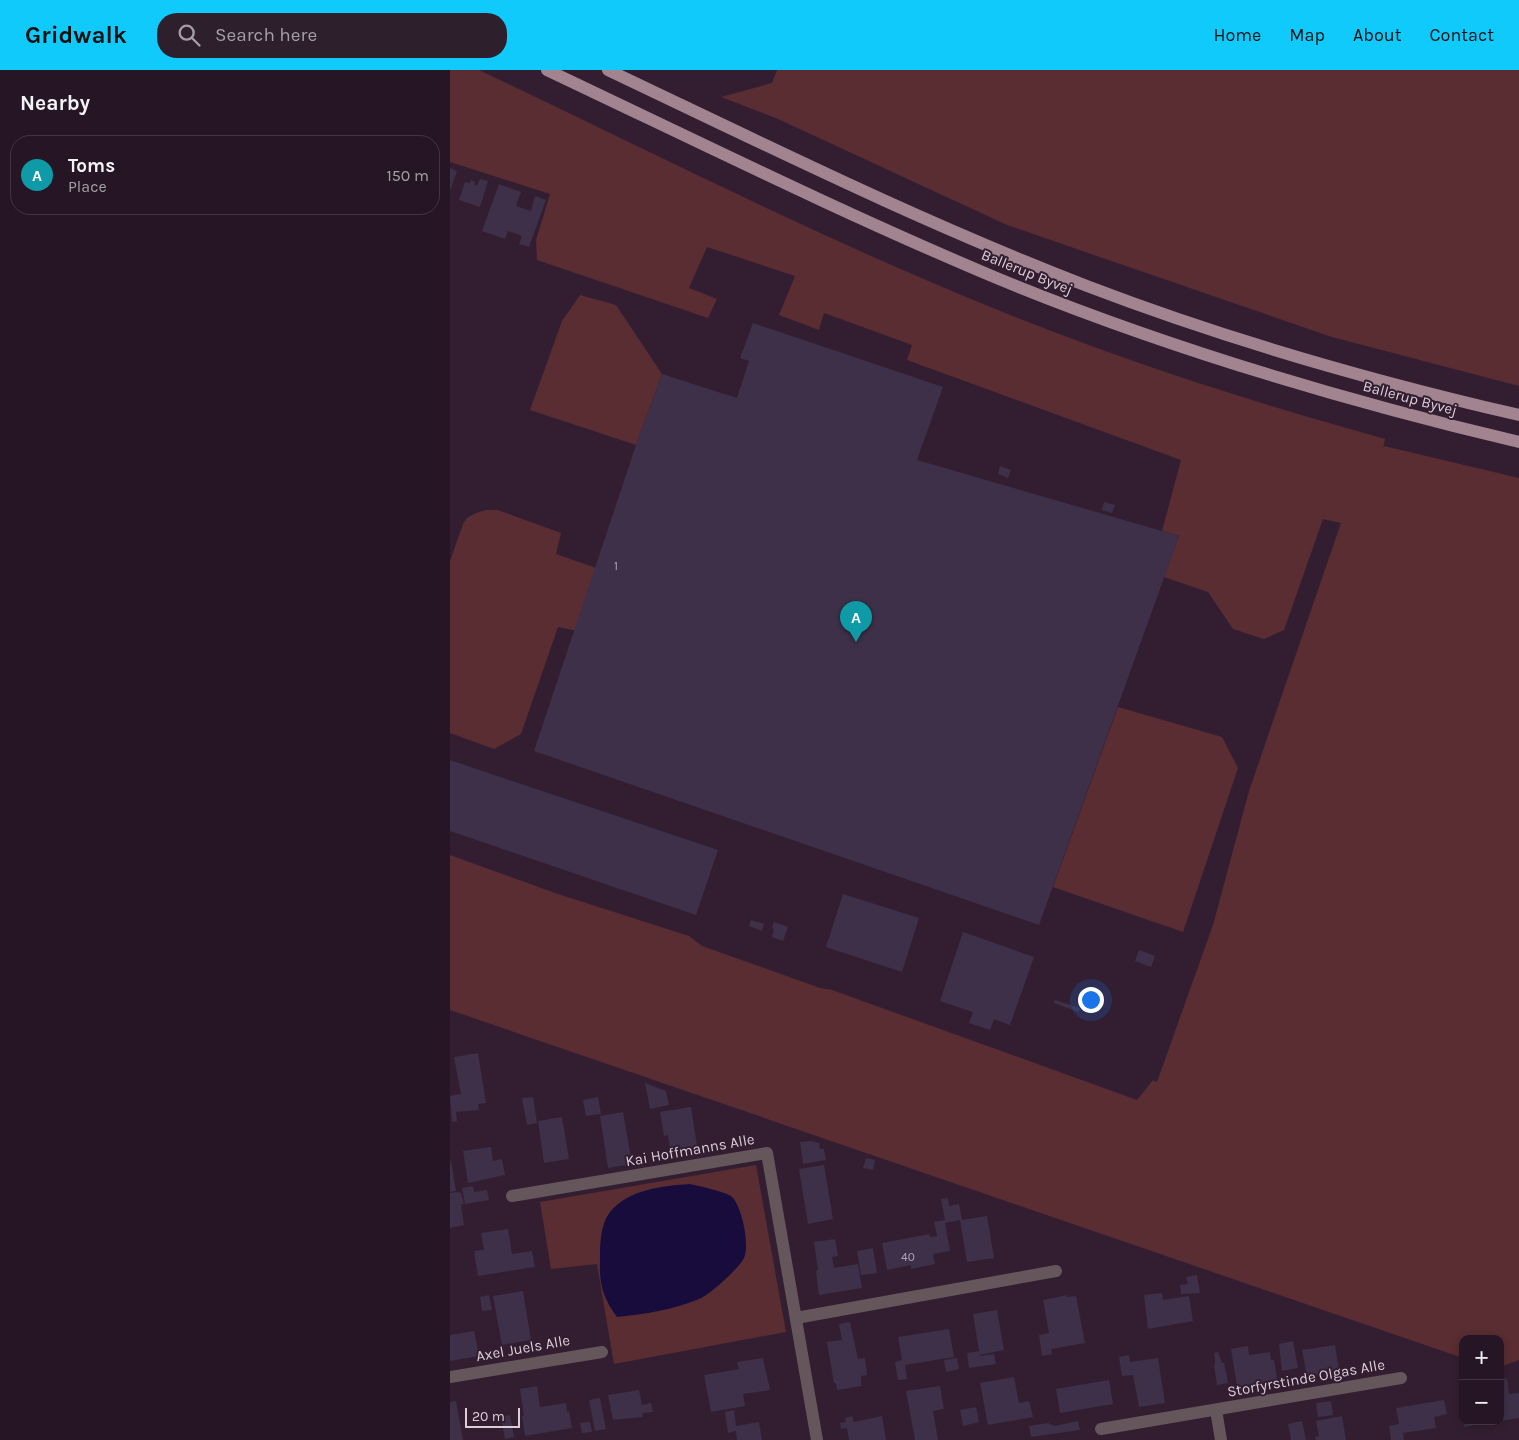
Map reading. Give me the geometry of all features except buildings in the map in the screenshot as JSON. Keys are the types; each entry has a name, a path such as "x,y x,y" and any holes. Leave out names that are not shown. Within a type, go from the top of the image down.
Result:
{"main road":[{"name":"Ballerup Byvej","path":"547,70 916,244 1062,303 1159,339 1309,387 1519,442"},
{"name":"Ballerup Byvej","path":"608,70 854,187 1008,255 1088,286 1252,344 1389,383 1519,415"}],"street":[{"name":"Kai Hoffmanns Alle","path":"512,1196 767,1153 817,1440"},
{"path":"796,1318 1056,1271"},
{"name":"Axel Juels Alle","path":"450,1377 602,1352"},
{"name":"Storfyrstinde Olgas Alle","path":"1101,1429 1401,1378"},
{"name":"Storfyrstinde Olgas Alle","path":"1216,1410 1221,1440"}],"shaded area":[{"path":"450,70 479,70 798,223 928,281 1041,327 1187,379 1385,439 1383,449 1384,446 1519,478 1519,1360 1504,1366 1504,1335 1459,1335 1459,1357 450,1010 450,855 558,894 689,936 702,946 820,988 832,990 1137,1100 1153,1080 1157,1082 1213,925 1249,791 1341,523 1323,519 1284,630 1264,639 1233,629 1208,592 1164,577 1179,536 1162,531 1181,460 907,360 912,345 824,313 819,330 779,315 795,276 707,247 689,288 717,299 708,318 537,260 536,240 550,194 450,162"},
{"path":"777,70 1519,70 1519,386 1332,337 1007,225 778,119 721,97 772,83"},
{"path":"580,295 616,305 662,374 636,445 530,410 562,321"},
{"path":"486,510 498,510 561,533 556,554 599,569 578,631 558,627 521,734 494,749 450,733 450,561 463,524 467,518"},
{"path":"1118,707 1222,737 1238,768 1183,932 1053,887"},
{"path":"756,1165 786,1332 614,1364 597,1264 551,1269 540,1202"},
{"path":"690,1184 731,1196 735,1201 742,1216 744,1226 746,1252 744,1258 724,1281 699,1299 659,1311 617,1317 605,1297 600,1276 602,1229 607,1217 618,1204 647,1190"}],"place":[{"name":"Toms","path":"856,642"}]}
